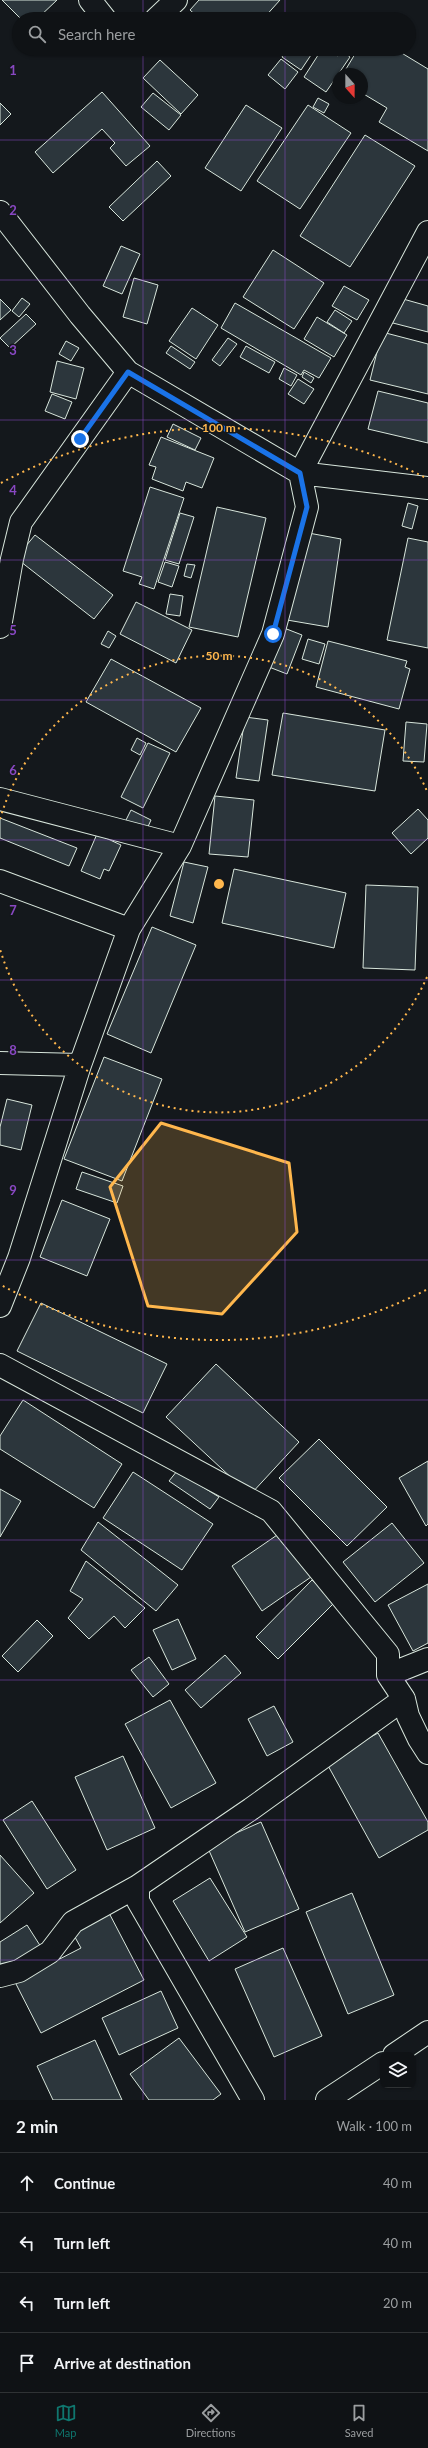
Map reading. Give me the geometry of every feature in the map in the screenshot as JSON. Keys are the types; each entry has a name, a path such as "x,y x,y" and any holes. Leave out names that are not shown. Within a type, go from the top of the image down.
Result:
{"street":[{"path":"90,0 99,12"},
{"path":"163,12 176,0"},
{"path":"0,212 80,315 128,372 300,473 428,488"},
{"path":"0,1306 19,1258 80,1065 129,929 180,846 273,634 307,507 300,473 428,232"},
{"path":"0,628 12,559 21,522 128,372"},
{"path":"0,799 180,846"},
{"path":"0,881 129,929"},
{"path":"0,1063 80,1065"},
{"path":"0,1365 271,1511 388,1654 388,1675 404,1699 408,1716 419,1739 428,1753"},
{"path":"388,1675 428,1659"},
{"path":"0,1976 19,1971 50,1952 73,1922 138,1886 251,1809 404,1699"},
{"path":"138,1886 138,1900 253,2100"},
{"path":"398,2052 428,2032"},
{"path":"327,2100 380,2064"}],"highlighted area":[{"path":"161,1123 289,1163 297,1232 222,1314 148,1306 110,1187"}],"building":[{"path":"2,0 57,0 44,12 14,12"},
{"path":"199,0 280,0 269,12 192,12 190,10"},
{"path":"283,56 310,56 301,70"},
{"path":"318,56 349,56 350,57 342,68 332,68 332,83 326,92 304,77"},
{"path":"354,56 407,56 428,69 428,151 379,122 387,108 368,97 368,68 347,68"},
{"path":"281,59 298,72 285,89 268,75"},
{"path":"160,60 198,95 181,114 143,78"},
{"path":"102,92 150,146 126,166 110,148 115,143 102,129 53,173 35,152"},
{"path":"153,93 181,115 169,130 141,107"},
{"path":"318,98 329,104 324,113 313,107"},
{"path":"0,103 11,114 0,125"},
{"path":"246,105 282,128 241,191 205,168"},
{"path":"308,105 351,133 300,209 257,181"},
{"path":"365,135 415,166 350,267 300,236"},
{"path":"157,161 171,176 123,221 109,207"},
{"path":"121,246 140,254 122,294 103,286"},
{"path":"273,250 324,283 294,329 243,297"},
{"path":"134,278 158,285 147,324 123,317"},
{"path":"344,286 369,300 357,320 332,306"},
{"path":"396,297 428,306 428,332 389,322"},
{"path":"22,298 30,304 19,317 12,311"},
{"path":"0,299 11,310 0,320"},
{"path":"235,303 331,358 319,378 304,370 301,375 221,328"},
{"path":"192,308 218,325 196,359 169,341"},
{"path":"335,310 352,321 344,333 327,322"},
{"path":"26,314 36,324 10,348 0,338"},
{"path":"317,317 347,335 334,357 304,339"},
{"path":"382,332 428,344 428,394 370,380"},
{"path":"228,338 237,344 220,366 212,360"},
{"path":"66,341 79,348 71,361 59,354"},
{"path":"171,346 195,362 190,369 166,353"},
{"path":"246,346 275,362 269,373 240,357"},
{"path":"57,361 84,368 76,399 50,392"},
{"path":"284,368 297,375 291,386 279,379"},
{"path":"304,372 314,378 311,383 302,377"},
{"path":"298,379 314,389 304,404 288,394"},
{"path":"378,391 428,403 428,443 368,429"},
{"path":"52,394 72,402 65,419 45,411"},
{"path":"173,424 201,438 195,450 167,437"},
{"path":"161,437 214,458 202,488 186,482 183,491 152,479 156,467 149,465"},
{"path":"150,487 184,498 154,589 139,584 142,577 123,571"},
{"path":"408,503 418,506 412,529 402,526"},
{"path":"217,507 266,518 238,637 189,627"},
{"path":"180,513 194,517 179,564 165,560"},
{"path":"303,532 341,539 328,627 287,620"},
{"path":"35,535 113,595 94,619 16,558"},
{"path":"408,538 428,542 428,648 387,640"},
{"path":"165,562 179,566 172,587 158,582"},
{"path":"187,564 195,565 191,578 184,576"},
{"path":"170,594 183,596 180,616 166,614"},
{"path":"136,602 192,630 176,663 120,634"},
{"path":"284,628 302,635 287,674 269,667"},
{"path":"108,631 116,636 109,648 101,644"},
{"path":"308,639 325,644 319,664 302,659"},
{"path":"328,641 407,661 405,667 410,669 399,709 316,687"},
{"path":"111,659 201,708 176,752 86,702"},
{"path":"283,713 385,730 375,791 272,775"},
{"path":"245,717 268,720 259,781 236,778"},
{"path":"406,722 427,724 424,762 403,761"},
{"path":"137,738 146,743 140,755 131,750"},
{"path":"148,743 170,753 143,808 121,797"},
{"path":"215,796 254,800 248,857 209,854"},
{"path":"418,809 428,820 428,838 411,854 392,833"},
{"path":"131,810 151,820 146,831 125,822"},
{"path":"0,818 77,848 69,866 0,838"},
{"path":"97,834 121,845 109,871 104,869 100,879 81,871"},
{"path":"184,862 208,867 193,923 170,916"},
{"path":"234,869 346,893 334,948 222,923"},
{"path":"366,885 418,887 415,970 363,968"},
{"path":"152,927 196,945 151,1053 107,1034"},
{"path":"104,1057 162,1079 122,1181 64,1159"},
{"path":"7,1099 32,1105 21,1150 0,1145 0,1127"},
{"path":"82,1172 123,1186 117,1203 76,1189"},
{"path":"62,1200 110,1219 87,1276 40,1257"},
{"path":"41,1303 167,1364 143,1413 17,1351"},
{"path":"216,1364 299,1442 250,1495 166,1417"},
{"path":"23,1400 122,1464 94,1508 0,1449 0,1436"},
{"path":"319,1439 387,1507 347,1546 279,1478"},
{"path":"428,1461 428,1524 426,1526 399,1478"},
{"path":"177,1471 219,1497 210,1509 169,1481"},
{"path":"133,1472 213,1524 182,1570 103,1518"},
{"path":"0,1489 21,1501 0,1537"},
{"path":"98,1522 178,1585 156,1611 81,1550"},
{"path":"392,1523 424,1563 375,1602 343,1562"},
{"path":"280,1533 311,1577 262,1611 232,1566"},
{"path":"86,1561 145,1608 125,1628 114,1616 89,1639 68,1618 83,1599 70,1591"},
{"path":"312,1580 335,1602 278,1659 256,1637"},
{"path":"428,1584 428,1643 413,1651 388,1605"},
{"path":"178,1619 196,1659 172,1670 153,1630"},
{"path":"37,1620 53,1636 18,1672 2,1656"},
{"path":"225,1655 241,1673 201,1708 185,1690"},
{"path":"149,1657 169,1684 153,1697 131,1670"},
{"path":"170,1700 216,1783 171,1808 125,1724"},
{"path":"274,1706 293,1742 267,1756 248,1719"},
{"path":"378,1733 428,1822 428,1830 379,1858 326,1762"},
{"path":"123,1756 155,1828 107,1850 75,1777"},
{"path":"32,1801 76,1870 47,1889 3,1820"},
{"path":"261,1822 299,1909 245,1932 207,1846"},
{"path":"0,1855 34,1893 0,1923"},
{"path":"210,1878 247,1937 209,1961 173,1901"},
{"path":"352,1893 394,1995 348,2014 306,1912"},
{"path":"108,1911 144,1980 41,2033 15,1982 81,1948 71,1930"},
{"path":"27,1925 41,1947 3,1971 0,1966 0,1942"},
{"path":"283,1948 322,2036 274,2057 235,1969"},
{"path":"161,1991 178,2028 119,2055 102,2018"},
{"path":"179,2038 221,2094 213,2100 149,2100 130,2074"},
{"path":"95,2040 122,2100 53,2100 37,2066"}],"route":[{"path":"80,439 128,372 300,473 307,507 273,634"}]}
